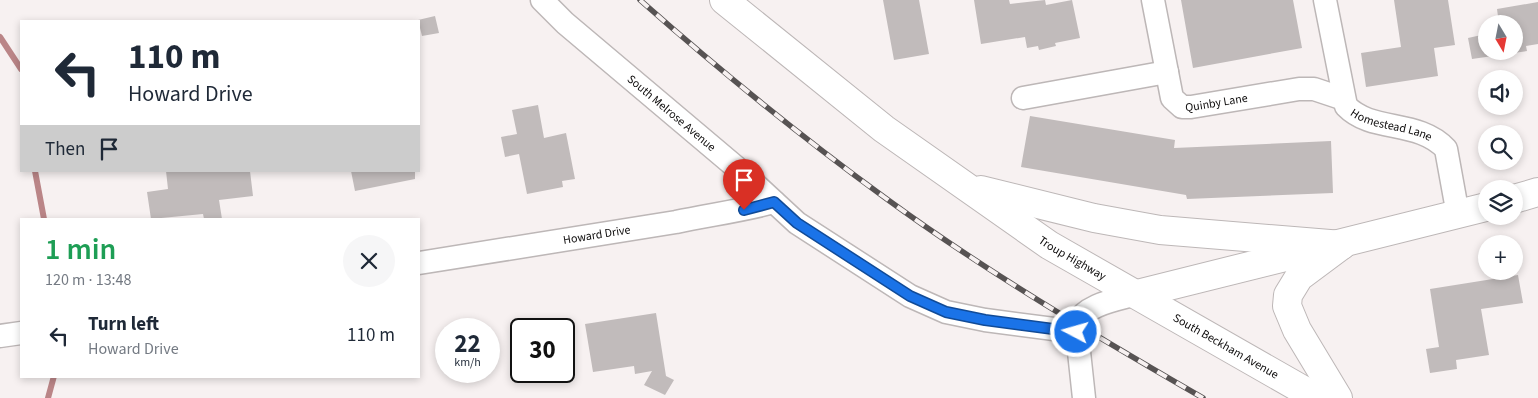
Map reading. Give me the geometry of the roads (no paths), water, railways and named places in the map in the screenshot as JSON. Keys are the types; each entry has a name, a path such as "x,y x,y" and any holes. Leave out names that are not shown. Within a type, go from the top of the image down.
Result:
{"main road":[{"name":"Troup Highway","path":"724,0 884,129 1049,245 1137,294"},
{"path":"966,186 1094,218 1160,230 1342,245"},
{"path":"1523,196 1538,192"},
{"path":"1137,294 1342,245 1478,210"},
{"path":"1338,398 1297,330 1287,306 1288,295 1299,277 1342,245"},
{"name":"South Beckham Avenue","path":"1137,294 1317,398"}],"street":[{"name":"South Melrose Avenue","path":"542,0 565,23 813,234 910,296 937,308 985,320 1076,332"},
{"path":"1023,98 1167,72 1153,0"},
{"name":"Homestead Lane","path":"1325,0 1346,106 1364,120 1407,127 1438,141 1446,149 1458,216"},
{"name":"Quinby Lane","path":"1167,72 1172,98 1182,107 1299,89 1314,89 1344,99"},
{"name":"Howard Drive","path":"420,263 676,222 718,212 744,210 774,202"},
{"path":"1084,398 1076,332 1076,324 1081,314 1097,306 1137,294"},
{"path":"0,336 20,333"}],"waterway":[{"path":"0,37 20,67"},
{"path":"35,172 44,218"},
{"path":"48,398 53,378"}],"railway":[{"path":"640,0 790,126 852,174 922,224 1040,302 1203,398"}]}
